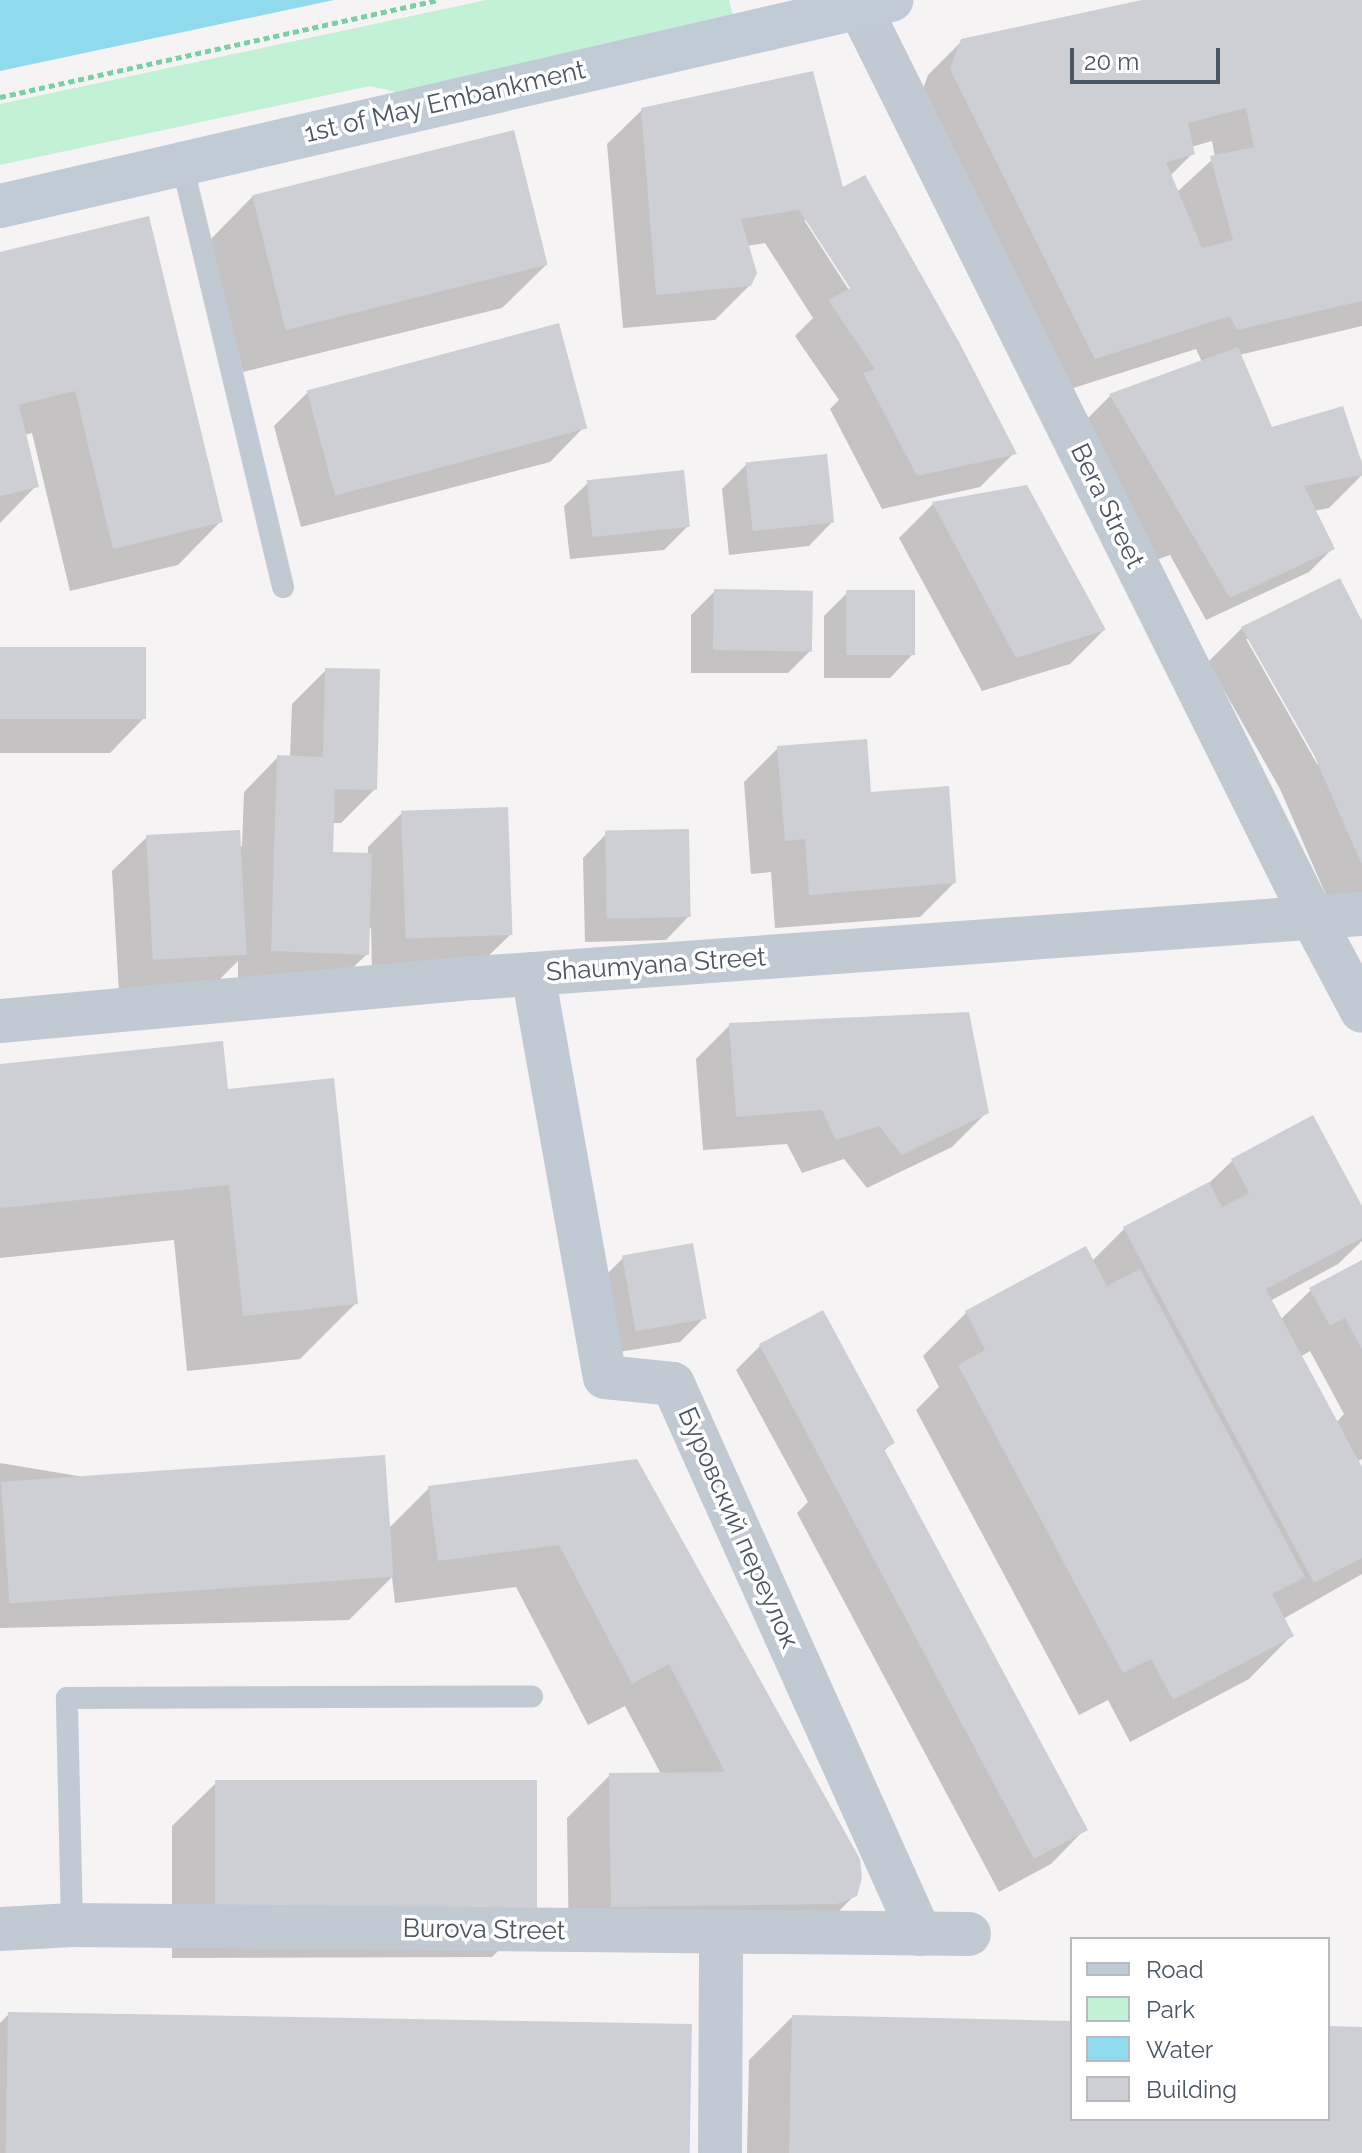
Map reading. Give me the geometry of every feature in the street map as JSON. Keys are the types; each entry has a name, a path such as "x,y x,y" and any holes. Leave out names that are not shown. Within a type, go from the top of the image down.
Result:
{"main road":[{"name":"1st of May Embankment","path":"0,206 868,2"}],"street":[{"name":"Bera Street","path":"868,2 1312,917 1362,1011"},
{"name":"Shaumyana Street","path":"0,1021 533,974 1362,914"},
{"name":"Буровский переулок","path":"533,974 605,1377 673,1384 920,1934"},
{"name":"Burova Street","path":"0,1929 72,1925 969,1934"},
{"path":"720,2153 721,1932"}],"lane":[{"path":"182,163 283,587"},
{"path":"72,1925 67,1698 532,1696"}],"path":[{"path":"0,97 436,0"}],"green space":[{"path":"486,0 729,0 736,28 414,96 370,86 0,165 0,104"}],"water":[{"path":"0,0 334,0 0,71"}],"building":[{"path":"1142,0 1362,0 1362,301 1237,330 1230,316 1095,359 950,69 961,39","holes":["1246,108 1254,147 1210,156 1233,240 1202,248 1166,162 1195,154 1188,123"]},
{"path":"813,71 843,187 865,175 959,342 1017,454 917,476 863,373 875,369 828,300 850,288 799,210 741,219 757,273 751,286 656,295 641,108"},
{"path":"514,130 548,265 286,330 252,195"},
{"path":"149,216 223,522 113,549 75,391 19,405 39,487 0,496 0,252"},
{"path":"559,323 587,428 335,496 307,391"},
{"path":"1238,347 1272,427 1343,406 1362,463 1362,475 1304,486 1335,549 1230,598 1109,394"},
{"path":"827,454 834,523 753,531 745,463"},
{"path":"684,470 690,527 592,537 587,480"},
{"path":"1027,485 1106,630 1016,658 932,502"},
{"path":"1340,578 1362,621 1362,865 1314,755 1241,627"},
{"path":"714,589 813,591 812,652 713,650"},
{"path":"846,590 915,590 915,655 846,655"},
{"path":"0,647 146,647 146,719 0,719"},
{"path":"325,668 380,669 377,790 335,789 333,852 372,853 369,955 271,951 277,755 323,757"},
{"path":"867,739 871,792 949,786 956,883 809,895 805,839 785,841 777,746"},
{"path":"508,807 512,935 406,939 401,811"},
{"path":"689,829 691,917 607,918 605,830"},
{"path":"240,830 247,955 153,960 146,835"},
{"path":"969,1012 989,1113 902,1155 879,1126 836,1140 822,1110 736,1117 729,1023"},
{"path":"223,1041 228,1089 334,1078 358,1304 243,1316 229,1185 0,1208 0,1064"},
{"path":"1313,1115 1362,1206 1362,1238 1266,1289 1362,1467 1362,1558 1314,1583 1123,1227 1209,1182 1222,1207 1249,1193 1231,1159"},
{"path":"693,1243 706,1319 635,1331 622,1256"},
{"path":"1086,1246 1107,1286 1140,1269 1305,1577 1272,1594 1294,1636 1173,1700 1151,1659 1123,1673 958,1365 985,1350 965,1311"},
{"path":"1362,1260 1362,1349 1345,1318 1330,1326 1309,1288"},
{"path":"823,1310 895,1443 884,1449 1088,1830 1034,1859 759,1344"},
{"path":"385,1455 394,1577 9,1604 1,1482"},
{"path":"637,1459 860,1859 862,1878 857,1896 837,1904 611,1907 609,1773 725,1772 669,1664 632,1684 559,1545 438,1561 428,1486"},
{"path":"215,1780 537,1780 537,1915 215,1915"},
{"path":"8,2012 692,2024 690,2153 6,2153"},
{"path":"792,2015 1070,2021 1070,2121 1330,2121 1330,2026 1362,2027 1362,2153 789,2153"}]}
